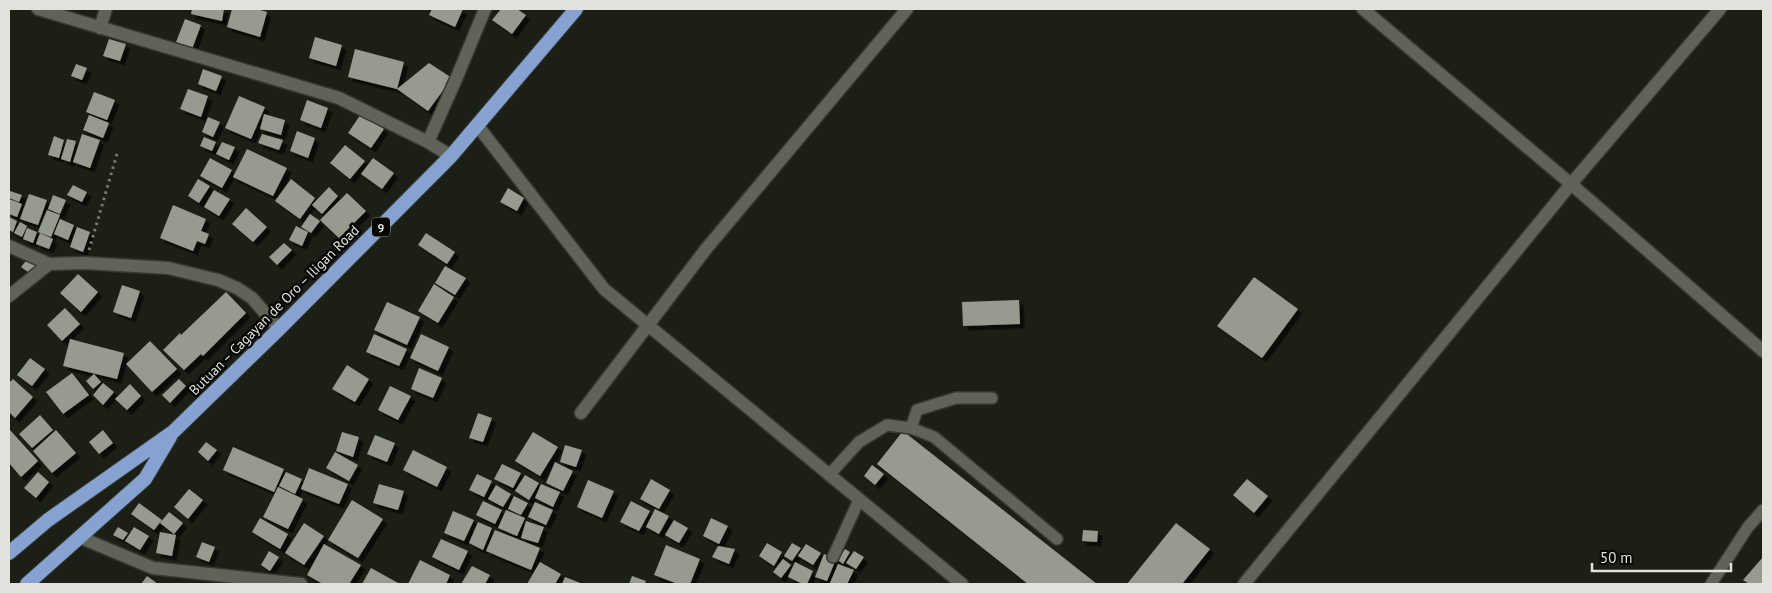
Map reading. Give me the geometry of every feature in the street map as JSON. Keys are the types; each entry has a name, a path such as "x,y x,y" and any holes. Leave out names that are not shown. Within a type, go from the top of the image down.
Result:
{"highway":[{"name":"Butuan – Cagayan de Oro – Iligan Road","path":"9,553 48,520 173,432 279,329 451,156 576,9"},
{"name":"Butuan – Cagayan de Oro – Iligan Road","path":"27,584 145,479 173,432"}],"street":[{"path":"38,9 339,98 428,142 451,156"},
{"path":"100,28 106,9"},
{"path":"428,142 485,9"},
{"path":"581,413 706,249 908,9"},
{"path":"1364,9 1763,351"},
{"path":"1244,584 1570,184 1720,9"},
{"path":"477,125 501,159 604,289 962,584"},
{"path":"9,246 49,264 85,263 168,268 218,280 237,288 252,298 279,329"},
{"path":"9,296 49,264"},
{"path":"79,537 153,568 301,584"}],"lane":[{"path":"911,428 917,410 956,398 992,398"},
{"path":"829,475 859,442 887,425 911,428 934,437 1057,540"},
{"path":"833,557 859,500"},
{"path":"1710,584 1748,526 1763,510"}],"path":[{"path":"85,263 117,154"}],"building":[{"path":"192,9 224,9 222,21 191,14"},
{"path":"232,9 257,9 267,12 260,37 227,27"},
{"path":"432,9 463,9 455,27 429,15"},
{"path":"501,9 517,9 526,15 512,34 492,20"},
{"path":"185,19 201,25 192,49 176,42"},
{"path":"315,37 342,45 336,66 309,58"},
{"path":"109,39 126,44 120,61 103,56"},
{"path":"355,49 404,62 397,89 348,77"},
{"path":"429,63 452,78 428,111 397,89"},
{"path":"76,64 87,68 82,80 71,76"},
{"path":"203,69 222,76 216,91 198,84"},
{"path":"188,89 208,96 201,117 180,109"},
{"path":"94,92 115,100 107,120 86,112"},
{"path":"239,96 265,107 251,139 225,128"},
{"path":"307,100 328,108 321,128 300,120"},
{"path":"264,114 285,120 281,135 260,129"},
{"path":"361,114 384,129 371,148 348,133"},
{"path":"89,115 109,123 103,138 83,130"},
{"path":"208,117 220,122 213,137 202,132"},
{"path":"297,131 315,138 308,158 290,151"},
{"path":"82,134 100,140 90,168 73,162"},
{"path":"262,134 283,140 279,150 258,143"},
{"path":"54,136 64,140 59,158 48,155"},
{"path":"204,137 216,142 212,151 200,146"},
{"path":"67,139 76,141 70,162 61,159"},
{"path":"222,142 235,147 229,160 216,154"},
{"path":"345,145 365,161 350,179 330,163"},
{"path":"247,149 287,168 273,196 233,177"},
{"path":"210,158 232,170 222,188 200,176"},
{"path":"373,158 394,173 382,189 361,174"},
{"path":"198,179 210,186 199,203 188,196"},
{"path":"291,179 315,198 300,219 275,201"},
{"path":"73,185 87,192 82,202 67,195"},
{"path":"329,187 338,196 322,214 312,205"},
{"path":"508,188 524,198 517,211 500,202"},
{"path":"214,190 230,199 219,216 204,207"},
{"path":"10,191 22,195 19,202 9,198"},
{"path":"347,193 366,211 339,238 320,220"},
{"path":"29,194 47,200 38,225 20,219"},
{"path":"53,195 66,200 60,214 48,209"},
{"path":"9,199 22,204 17,217 9,214"},
{"path":"173,205 206,219 201,231 209,234 205,244 197,241 193,251 160,238"},
{"path":"246,208 267,227 253,242 232,224"},
{"path":"47,210 60,215 51,237 38,232"},
{"path":"310,214 320,221 311,233 301,227"},
{"path":"9,217 17,221 13,232 9,230"},
{"path":"60,219 74,225 68,240 54,234"},
{"path":"20,222 27,226 22,237 14,233"},
{"path":"296,226 308,232 302,246 289,240"},
{"path":"77,227 90,232 83,252 70,247"},
{"path":"27,228 37,232 33,243 23,239"},
{"path":"40,233 53,239 49,249 36,244"},
{"path":"426,233 455,252 447,264 418,245"},
{"path":"284,243 292,250 277,265 269,257"},
{"path":"29,257 40,265 32,275 21,267"},
{"path":"445,266 466,278 455,295 435,283"},
{"path":"78,274 98,292 81,312 60,293"},
{"path":"1254,277 1298,309 1262,358 1217,326"},
{"path":"434,284 454,297 438,323 418,311"},
{"path":"122,285 140,291 131,318 113,312"},
{"path":"226,292 246,313 203,356 201,354 184,370 163,350"},
{"path":"1019,300 1020,324 963,326 962,302"},
{"path":"387,302 420,317 407,345 374,330"},
{"path":"65,308 80,324 62,341 47,325"},
{"path":"374,334 407,349 399,366 366,352"},
{"path":"421,334 449,347 438,371 410,358"},
{"path":"70,339 124,353 117,379 63,366"},
{"path":"150,341 177,369 152,392 126,364"},
{"path":"30,358 45,369 32,386 17,375"},
{"path":"347,365 369,379 355,402 332,389"},
{"path":"419,368 442,378 433,398 411,389"},
{"path":"72,373 89,395 63,414 46,392"},
{"path":"94,374 101,382 93,389 86,381"},
{"path":"13,379 33,397 15,418 9,412 9,383"},
{"path":"179,379 186,386 170,403 162,395"},
{"path":"103,383 114,392 103,405 93,395"},
{"path":"130,384 141,396 127,410 115,399"},
{"path":"390,386 411,396 398,420 378,410"},
{"path":"478,413 492,418 483,442 469,438"},
{"path":"40,415 53,430 32,448 19,434"},
{"path":"9,429 38,461 21,477 9,463"},
{"path":"56,430 76,453 52,473 33,451"},
{"path":"103,430 113,443 99,454 89,442"},
{"path":"903,431 1097,584 1028,584 877,464"},
{"path":"342,432 359,437 353,457 336,451"},
{"path":"533,432 558,447 540,476 515,461"},
{"path":"375,435 395,443 387,462 367,454"},
{"path":"206,442 217,450 208,461 198,452"},
{"path":"565,445 582,450 576,467 560,462"},
{"path":"233,447 284,469 274,492 223,470"},
{"path":"413,450 447,467 437,487 403,470"},
{"path":"335,452 358,465 349,481 326,468"},
{"path":"555,462 573,471 563,491 546,483"},
{"path":"502,464 521,473 513,488 494,479"},
{"path":"872,465 884,474 875,485 864,476"},
{"path":"309,468 348,484 339,504 301,489"},
{"path":"38,472 49,482 36,498 24,488"},
{"path":"286,472 302,479 295,494 279,486"},
{"path":"477,474 492,481 484,497 469,490"},
{"path":"525,475 539,483 529,500 515,491"},
{"path":"651,479 670,490 659,509 640,499"},
{"path":"1247,479 1268,496 1254,513 1233,495"},
{"path":"588,480 614,491 602,518 577,507"},
{"path":"379,484 404,491 398,510 373,503"},
{"path":"541,484 560,492 553,507 535,498"},
{"path":"496,485 511,494 503,507 488,499"},
{"path":"278,487 303,499 288,529 263,517"},
{"path":"189,489 203,500 188,519 174,507"},
{"path":"514,496 528,503 521,515 508,509"},
{"path":"352,500 383,519 358,558 328,540"},
{"path":"483,501 502,510 495,524 476,515"},
{"path":"631,501 650,511 639,531 620,522"},
{"path":"535,502 553,510 546,525 528,517"},
{"path":"139,503 162,520 154,530 131,514"},
{"path":"655,509 669,516 659,534 646,527"},
{"path":"506,510 525,518 517,536 498,528"},
{"path":"453,511 474,520 464,541 444,533"},
{"path":"169,512 183,523 174,534 160,523"},
{"path":"260,518 288,534 280,549 252,532"},
{"path":"711,518 728,526 719,544 703,536"},
{"path":"674,520 688,528 679,543 665,535"},
{"path":"526,521 544,527 538,543 521,538"},
{"path":"478,522 492,528 483,550 469,543"},
{"path":"304,523 324,536 304,565 285,553"},
{"path":"1176,523 1210,549 1182,584 1127,584"},
{"path":"118,527 128,533 123,540 113,535"},
{"path":"134,527 149,536 140,550 125,541"},
{"path":"495,530 540,548 531,570 486,551"},
{"path":"1083,530 1098,531 1097,542 1082,541"},
{"path":"160,532 176,535 172,556 156,553"},
{"path":"441,539 468,551 459,570 432,557"},
{"path":"202,542 215,547 209,562 196,557"},
{"path":"767,543 782,552 774,566 759,556"},
{"path":"792,543 801,548 792,561 784,556"},
{"path":"324,544 361,565 349,584 323,584 307,575"},
{"path":"806,544 821,553 813,565 798,556"},
{"path":"666,545 700,559 690,584 678,584 654,575"},
{"path":"718,546 735,549 729,564 712,557"},
{"path":"845,549 850,552 843,564 838,560"},
{"path":"269,551 279,557 270,571 261,565"},
{"path":"854,551 864,557 856,569 846,563"},
{"path":"824,554 836,559 827,581 815,577"},
{"path":"1763,557 1763,584 1749,584 1743,580"},
{"path":"783,559 791,565 781,578 773,572"},
{"path":"420,560 450,575 446,584 408,584"},
{"path":"540,562 561,574 555,584 527,584"},
{"path":"795,562 813,571 807,584 788,577"},
{"path":"838,564 854,570 847,584 830,583"},
{"path":"472,566 490,575 485,584 461,584"},
{"path":"371,568 400,584 362,584"},
{"path":"147,576 158,584 141,584"},
{"path":"632,576 646,581 645,584 629,584"},
{"path":"565,577 583,584 562,584"}]}
